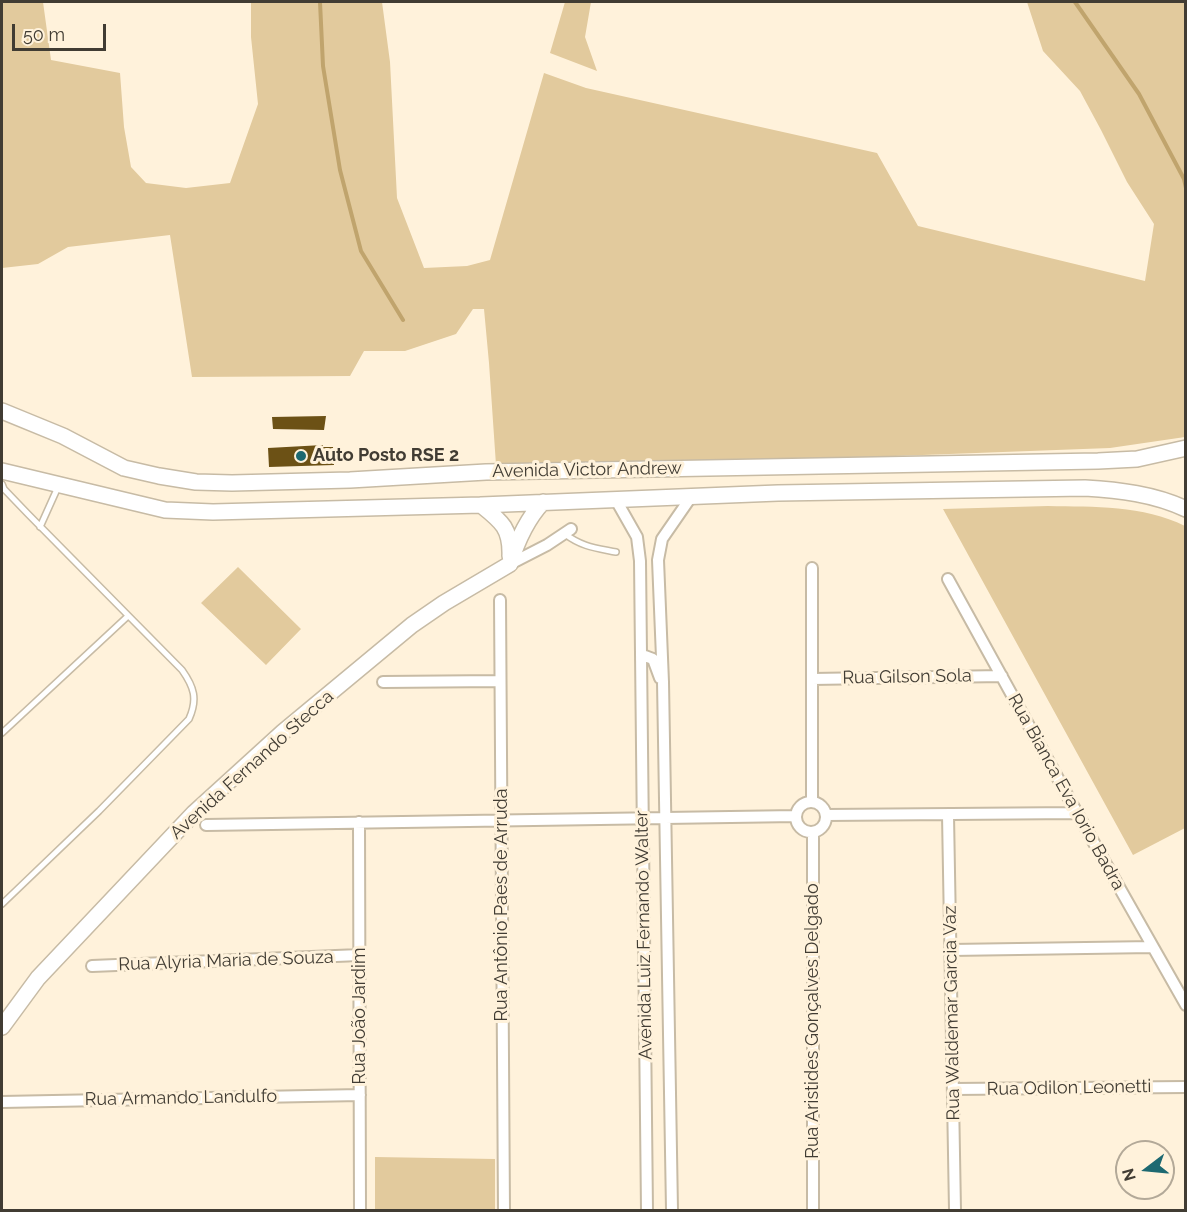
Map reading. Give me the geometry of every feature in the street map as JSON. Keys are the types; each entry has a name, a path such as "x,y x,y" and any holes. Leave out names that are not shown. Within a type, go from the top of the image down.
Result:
{"main road":[{"name":"Avenida Victor Andrew","path":"4,412 63,436 124,468 196,482 350,480 477,472 1098,461 1137,459 1185,448"},
{"name":"Avenida Victor Andrew","path":"2,471 165,510 213,512 481,505 778,493 1085,488 1125,491 1182,506"},
{"path":"510,564 515,547 532,513 543,502"},
{"path":"481,505 503,524 509,534 510,564"},
{"name":"Avenida Fernando Stecca","path":"2,1027 38,978 194,813 283,732 412,626 444,603 510,564"}],"street":[{"name":"Avenida Luiz Fernando Walter","path":"672,1210 663,682 658,560 662,539 691,497"},
{"name":"Avenida Luiz Fernando Walter","path":"616,500 637,537 640,561 647,1210"},
{"name":"Avenida Fernando Stecca","path":"510,564 568,532"},
{"path":"812,568 812,802"},
{"name":"Rua Bianca Eva Iorio Badra","path":"948,579 1185,1005"},
{"name":"Rua Antônio Paes de Arruda","path":"500,600 504,1210"},
{"path":"642,660 645,656 652,659 663,682"},
{"name":"Rua Gilson Sola","path":"812,679 1002,676"},
{"path":"383,682 500,681"},
{"path":"812,802 821,806 826,815 821,828 813,832 807,832 799,826 796,816 799,807 812,802"},
{"path":"826,815 1077,813"},
{"name":"Rua Waldemar Garcia Vaz","path":"948,815 955,1210"},
{"path":"206,825 796,816"},
{"name":"Rua João Jardim","path":"359,822 360,1210"},
{"name":"Rua Aristides Gonçalves Delgado","path":"813,832 813,1210"},
{"path":"951,950 1153,947"},
{"name":"Rua Alyria Maria de Souza","path":"92,966 360,955"},
{"name":"Rua Odilon Leonetti","path":"953,1089 1185,1086"},
{"name":"Rua Armando Landulfo","path":"2,1102 360,1095"}],"lane":[{"path":"2,484 4,489 40,527 182,670 192,689 194,707 189,719 156,753 2,904"},
{"path":"40,527 59,485"},
{"path":"568,532 574,541 584,546 616,552"},
{"path":"2,733 128,616"}],"shaded area":[{"path":"2,2 43,2 51,60 120,73 124,127 131,167 146,183 186,188 230,183 258,104 251,37 251,2 382,2 390,62 397,198 424,268 467,266 490,260 544,73 586,88 877,153 918,226 1145,281 1154,224 1127,182 1080,91 1043,51 1027,2 1185,2 1185,437 1110,448 842,458 496,465 484,309 473,309 456,334 405,351 364,351 350,376 192,377 170,235 68,247 38,264 2,268"},
{"path":"565,2 591,2 585,37 597,71 550,53"},
{"path":"1048,506 1118,508 1152,514 1185,526 1185,828 1133,855 943,509"},
{"path":"238,567 301,629 266,665 201,603"},
{"path":"375,1157 495,1159 495,1210 375,1210"}],"building":[{"path":"326,416 324,430 273,429 272,417"},
{"name":"Auto Posto RSE 2","path":"323,445 322,447 333,447 334,465 269,467 268,448"}],"waterway":[{"path":"320,2 323,66 340,170 361,251 403,320"},
{"path":"1075,2 1139,94 1184,179 1186,188"}],"place":[{"name":"Auto Posto RSE 2","path":"301,456"}]}
